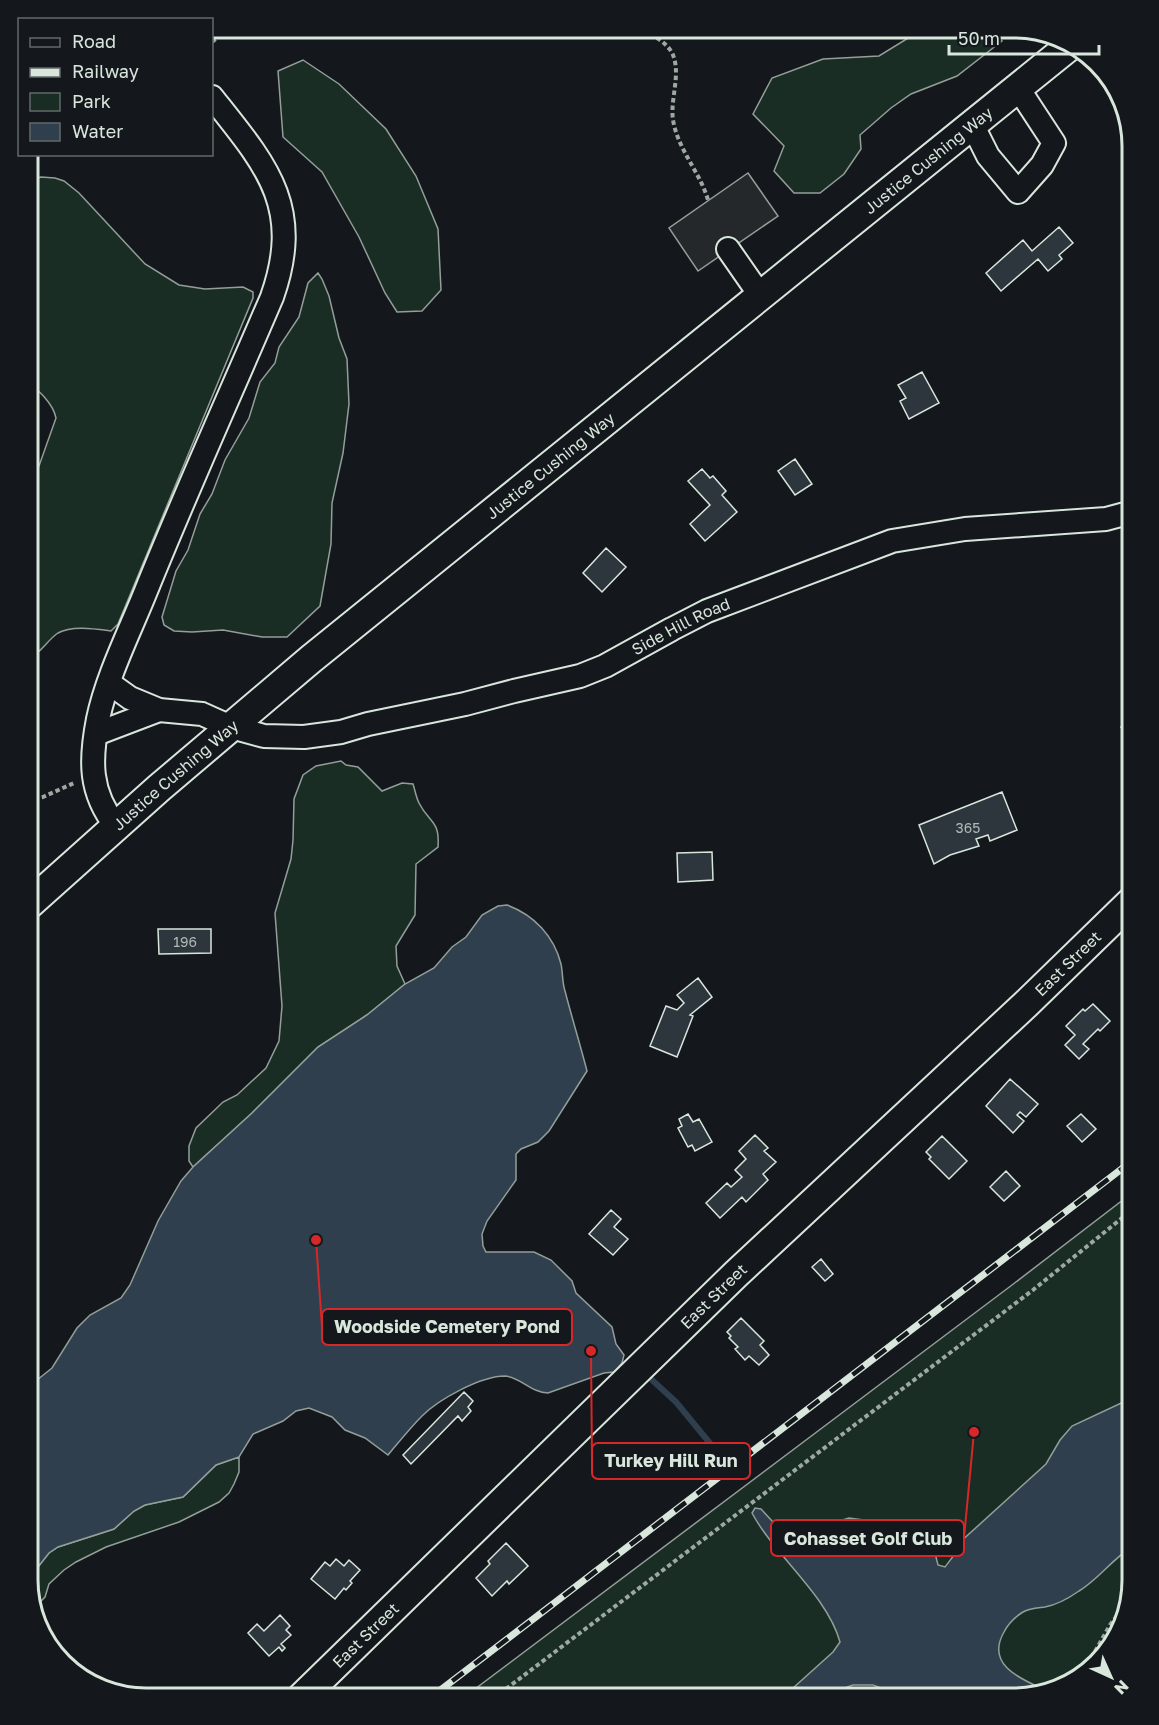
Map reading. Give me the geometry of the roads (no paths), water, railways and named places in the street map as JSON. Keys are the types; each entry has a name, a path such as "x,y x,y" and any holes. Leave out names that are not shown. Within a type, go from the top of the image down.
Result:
{"main road":[{"name":"Justice Cushing Way","path":"38,896 116,826 348,629 1064,51"},
{"name":"East Street","path":"312,1687 744,1266 1026,1004 1122,911"}],"street":[{"path":"972,124 988,156 1018,192 1042,165 1054,143 1018,88"},
{"path":"116,826 99,801 94,778 98,718 109,683 153,574 272,297 283,260 284,226 271,182 244,138 213,98"},
{"path":"728,249 760,295"},
{"name":"Side Hill Road","path":"159,710 202,714 231,727 264,736 323,735 341,732 385,720 563,681 605,666 707,611 892,541 965,529 1106,519 1122,515"},
{"path":"109,683 130,698 159,710"},
{"path":"96,734 159,710"}],"water":[{"path":"507,905 526,914 542,928 553,944 561,964 564,988 587,1071 549,1131 538,1142 521,1149 516,1154 516,1180 487,1221 482,1234 483,1246 486,1252 534,1252 551,1260 572,1281 576,1293 612,1327 616,1344 624,1355 622,1363 614,1372 604,1373 548,1393 505,1376 473,1384 429,1409 388,1455 365,1438 345,1430 332,1417 309,1408 296,1411 283,1421 253,1434 239,1457 216,1465 183,1497 145,1505 134,1511 114,1529 58,1547 49,1553 38,1567 38,1379 52,1368 77,1328 90,1315 121,1298 130,1285 158,1221 181,1181 193,1167 252,1113 318,1047 367,1015 405,984 434,968 452,947 466,937 482,915 498,906"},
{"path":"1122,1403 1122,1554 1093,1581 1071,1596 1054,1605 1031,1609 1020,1614 1004,1632 999,1644 1002,1662 1016,1676 1035,1685 1013,1688 880,1688 873,1685 853,1685 845,1688 793,1688 833,1652 840,1642 824,1608 813,1592 762,1529 752,1513 755,1508 761,1509 786,1536 797,1539 804,1539 826,1525 849,1518 894,1524 914,1539 929,1546 935,1553 938,1565 945,1567 955,1554 958,1544 1046,1464 1060,1440 1072,1426"}],"waterway":[{"path":"651,1379 676,1402 718,1453"}],"railway":[{"path":"444,1687 1122,1169"}],"place":[{"name":"Woodside Cemetery Pond","path":"316,1240"},
{"name":"Turkey Hill Run","path":"591,1351"},
{"name":"Cohasset Golf Club","path":"974,1432"}]}
